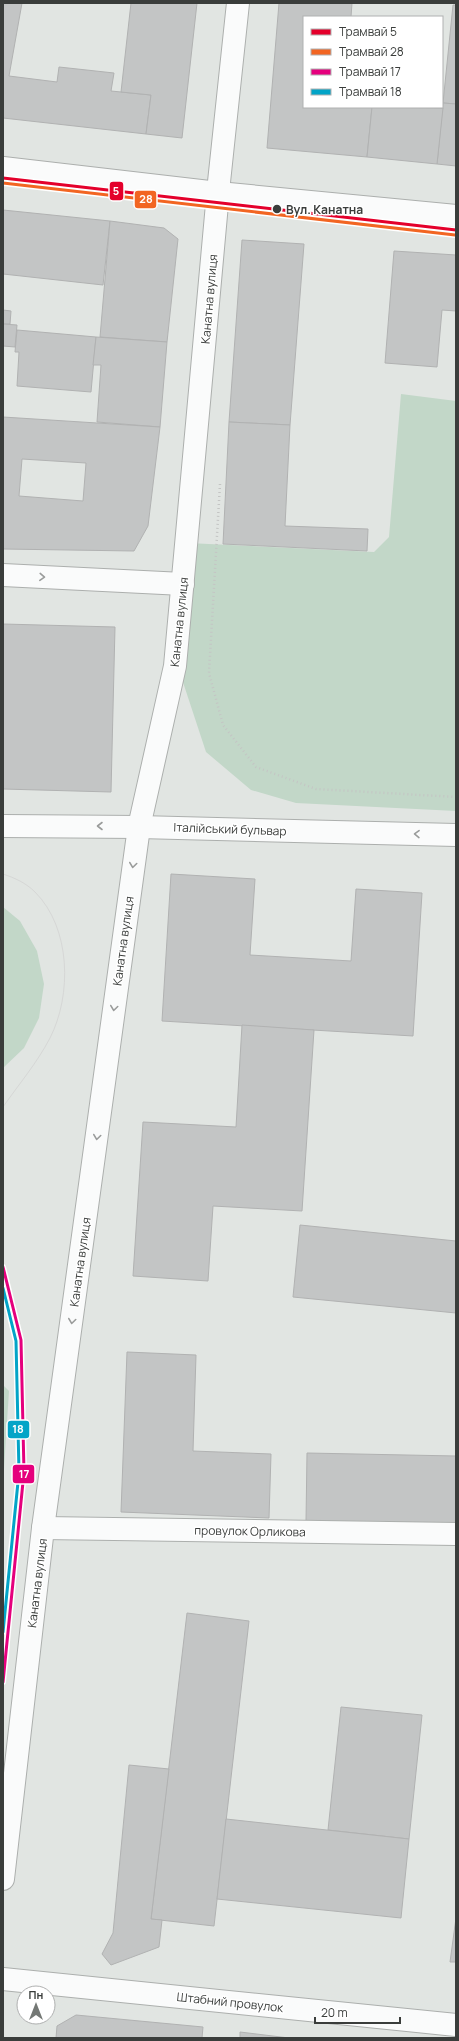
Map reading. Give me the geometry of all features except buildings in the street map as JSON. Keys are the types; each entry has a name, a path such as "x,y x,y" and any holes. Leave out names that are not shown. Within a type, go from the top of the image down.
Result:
{"main road":[{"name":"Канатна вулиця","path":"3,1879 43,1528 139,826 175,666 218,193 238,3"},
{"path":"3,168 218,193 456,216"},
{"path":"3,575 183,584"},
{"name":"Італійський бульвар","path":"3,826 139,826 456,835"},
{"name":"провулок Орликова","path":"43,1528 456,1534"},
{"name":"Штабний провулок","path":"3,1979 456,2025"}],"path":[{"path":"220,476 209,673 223,724 256,767 316,789 456,797"}],"green space":[{"path":"401,394 456,401 456,811 296,803 251,790 206,752 177,664 188,543 374,552 389,537"},
{"path":"3,907 20,921 37,951 44,984 39,1018 24,1048 3,1068"},
{"path":"3,1385 9,1391 3,1484"}],"tram line":[{"name":"5","path":"3,178 456,230"},
{"name":"28","path":"3,183 455,235"},
{"path":"3,874 28,886 47,907 56,924 64,962 62,1002 57,1021 50,1038 34,1065 3,1107"},
{"name":"17","path":"3,1267 21,1340 24,1472 3,1682"},
{"name":"18","path":"3,1288 16,1341 19,1472 3,1632"}],"place":[{"name":"Вул. Канатна","path":"277,209"}]}
